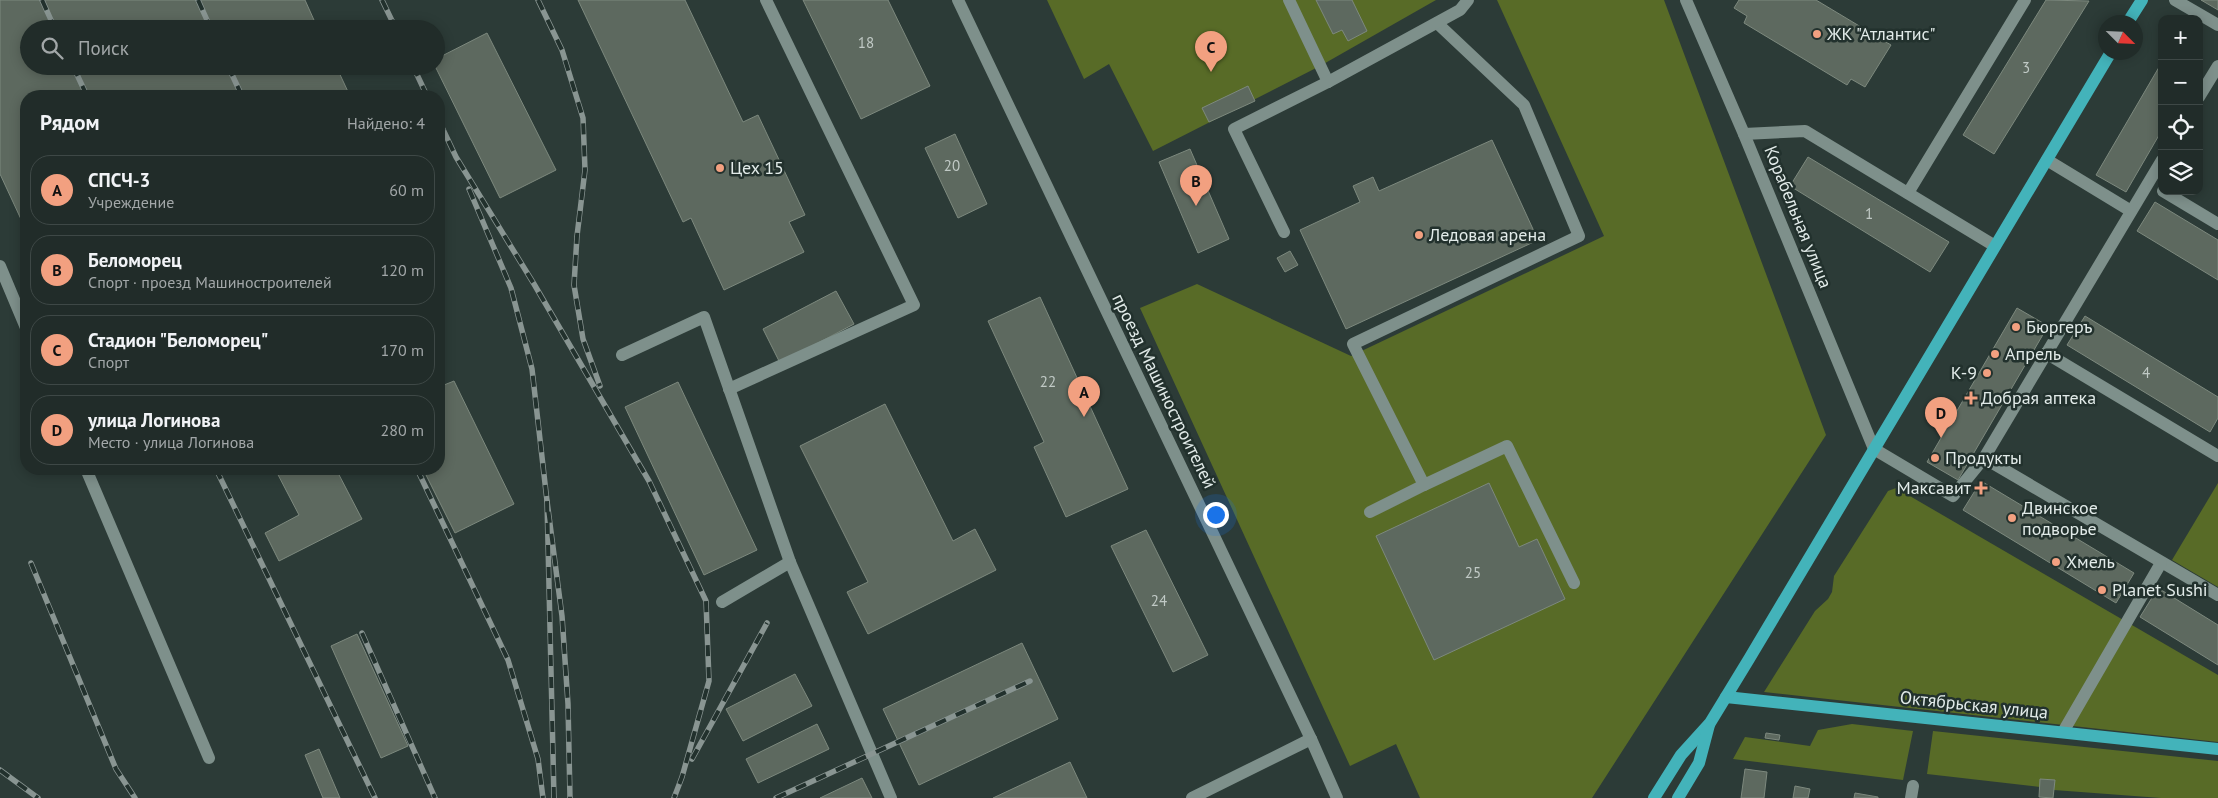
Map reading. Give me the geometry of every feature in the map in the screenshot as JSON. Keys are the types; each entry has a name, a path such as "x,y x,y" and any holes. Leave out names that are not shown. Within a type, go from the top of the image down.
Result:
{"main road":[{"path":"2132,15 2142,0"},
{"path":"1654,798 1681,755 1710,722 1726,697 2105,60"},
{"name":"Октябрьская улица","path":"1726,697 2218,749"},
{"path":"1678,798 1698,763 1710,722"}],"street":[{"path":"729,389 914,305 766,0"},
{"name":"проезд Машиностроителей","path":"958,0 1338,798"},
{"path":"1289,0 1328,82"},
{"path":"1284,232 1234,129 1328,82 1437,23 1460,10 1468,0"},
{"name":"Корабельная улица","path":"1686,0 1744,134 1874,449"},
{"path":"1908,193 2025,0"},
{"path":"2175,0 2218,25"},
{"path":"1424,485 1353,344 1579,236 1524,104 1437,23"},
{"path":"2203,91 2218,66"},
{"path":"1744,134 1805,131 1995,246"},
{"path":"2047,160 2132,211"},
{"path":"1874,449 1953,496 1984,458 2158,167"},
{"path":"2148,183 2158,189"},
{"path":"2169,195 2218,224"},
{"path":"0,266 20,314"},
{"path":"622,355 704,317 790,562 891,798"},
{"path":"2046,353 2218,456"},
{"path":"1370,512 1507,446 1574,583"},
{"path":"1984,458 2218,596"},
{"path":"89,475 209,758"},
{"path":"722,602 790,562"},
{"path":"2063,732 2162,564"},
{"path":"1192,798 1312,740"}],"green space":[{"path":"1047,0 1436,0 1320,66 1153,151 1109,64 1084,79"},
{"path":"1497,0 1664,0 1826,435 1592,798 1420,798 1396,744 1350,766 1140,308 1197,284 1351,356 1604,236"},
{"path":"2218,483 2218,587 2172,560"},
{"path":"1896,488 2218,675 2218,742 1764,692 1815,611 1828,599 1832,592 1834,576 1888,491"},
{"path":"1852,724 1913,731 1903,780 1733,759 1745,737 1810,746 1818,730"},
{"path":"1933,731 2218,761 2218,798 2161,798 2054,790 2040,779 2040,787 1927,774"}],"building":[{"path":"0,0 305,0 314,20 20,20 20,75 340,75 347,90 20,90 20,217 0,174"},
{"name":"Цех 15","path":"578,0 685,0 743,122 758,115 805,215 789,222 804,252 724,290 691,218 683,222"},
{"path":"803,0 888,0 930,86 861,119"},
{"path":"1316,0 1352,0 1367,31 1348,41 1342,30 1333,34"},
{"name":"ЖК \"Атлантис\"","path":"1739,0 1816,0 1891,45 1865,87 1851,79 1847,85 1744,23 1747,16 1734,8"},
{"path":"2046,0 2089,1 1994,154 1963,135"},
{"path":"2201,0 2218,0 2218,10"},
{"path":"487,33 556,170 500,198 439,75 445,75 445,54"},
{"path":"2158,69 2158,137 2126,192 2096,175"},
{"path":"1248,86 1255,101 1209,122 1202,108"},
{"path":"955,134 987,204 958,218 925,148"},
{"name":"Ледовая арена","path":"1492,140 1538,240 1346,329 1300,230 1360,202 1353,186 1373,177 1379,191"},
{"path":"1190,149 1229,239 1198,253 1159,162"},
{"path":"1808,157 1949,242 1930,272 1790,186"},
{"path":"2155,202 2218,240 2218,280 2137,231"},
{"path":"1290,251 1298,265 1285,272 1277,258"},
{"path":"836,291 854,324 780,363 763,329"},
{"path":"1040,297 1128,489 1066,517 1034,447 1044,442 988,321"},
{"path":"2017,308 2048,326 1958,480 1927,462"},
{"path":"2085,316 2218,397 2218,418 2210,432 2067,345"},
{"path":"454,381 514,504 455,533 426,475 445,475 445,385"},
{"path":"678,382 757,550 704,575 625,407"},
{"path":"885,404 953,541 975,529 996,570 868,634 847,592 868,582 800,446"},
{"path":"278,475 339,475 362,519 279,561 265,533 299,515"},
{"path":"1981,481 2134,573 2116,603 1963,510"},
{"path":"1489,483 1519,547 1537,539 1565,599 1434,660 1376,536"},
{"path":"1146,530 1208,655 1173,672 1111,546"},
{"path":"2158,588 2218,625 2218,665 2140,617"},
{"path":"357,634 408,746 381,758 331,646"},
{"path":"1022,643 1058,719 919,785 883,709"},
{"path":"795,674 812,706 743,741 726,709"},
{"path":"817,724 829,749 758,783 746,759"},
{"path":"1766,733 1780,735 1779,740 1765,738"},
{"path":"319,749 340,798 323,798 305,755"},
{"path":"1070,762 1087,798 993,798"},
{"path":"1745,769 1767,772 1764,798 1741,798"},
{"path":"862,778 872,798 820,798"},
{"path":"2040,779 2055,780 2053,798 2039,797"},
{"path":"1795,786 1810,789 1808,798 1793,798"},
{"path":"1855,793 1878,797 1878,798 1854,798"}],"railway":[{"path":"42,0 51,20"},
{"path":"198,0 207,20"},
{"path":"382,0 392,20"},
{"path":"538,0 562,50 583,118 585,170 577,236 574,285 583,339 600,386"},
{"path":"77,75 84,90"},
{"path":"232,75 239,90"},
{"path":"417,75 424,90"},
{"path":"445,134 456,157 534,284 649,481 706,601 709,681 682,777 674,798"},
{"path":"469,189 511,288 532,369 547,501"},
{"path":"219,475 375,798"},
{"path":"420,475 508,660 538,759 543,798"},
{"path":"554,798 547,501 562,616 568,704 570,798"},
{"path":"31,563 116,769 135,798"},
{"path":"692,759 767,623"},
{"path":"362,633 435,798"},
{"path":"776,798 1030,681"},
{"path":"0,770 38,798"}],"place":[{"name":"ЖК \"Атлантис\"","path":"1817,34"},
{"name":"Стадион \"Беломорец\"","path":"1211,72"},
{"name":"Цех 15","path":"720,168"},
{"name":"Беломорец","path":"1196,206"},
{"name":"Ледовая арена","path":"1419,235"},
{"name":"Бюргеръ","path":"2016,327"},
{"name":"Апрель","path":"1995,354"},
{"name":"К-9","path":"1987,373"},
{"name":"Добрая аптека","path":"1971,398"},
{"name":"СПСЧ-3","path":"1084,417"},
{"name":"улица Логинова","path":"1941,438"},
{"name":"Продукты","path":"1935,458"},
{"name":"Максавит","path":"1981,488"},
{"name":"Двинское подворье","path":"2012,518"},
{"name":"Хмель","path":"2056,562"},
{"name":"Planet Sushi","path":"2102,590"}]}
